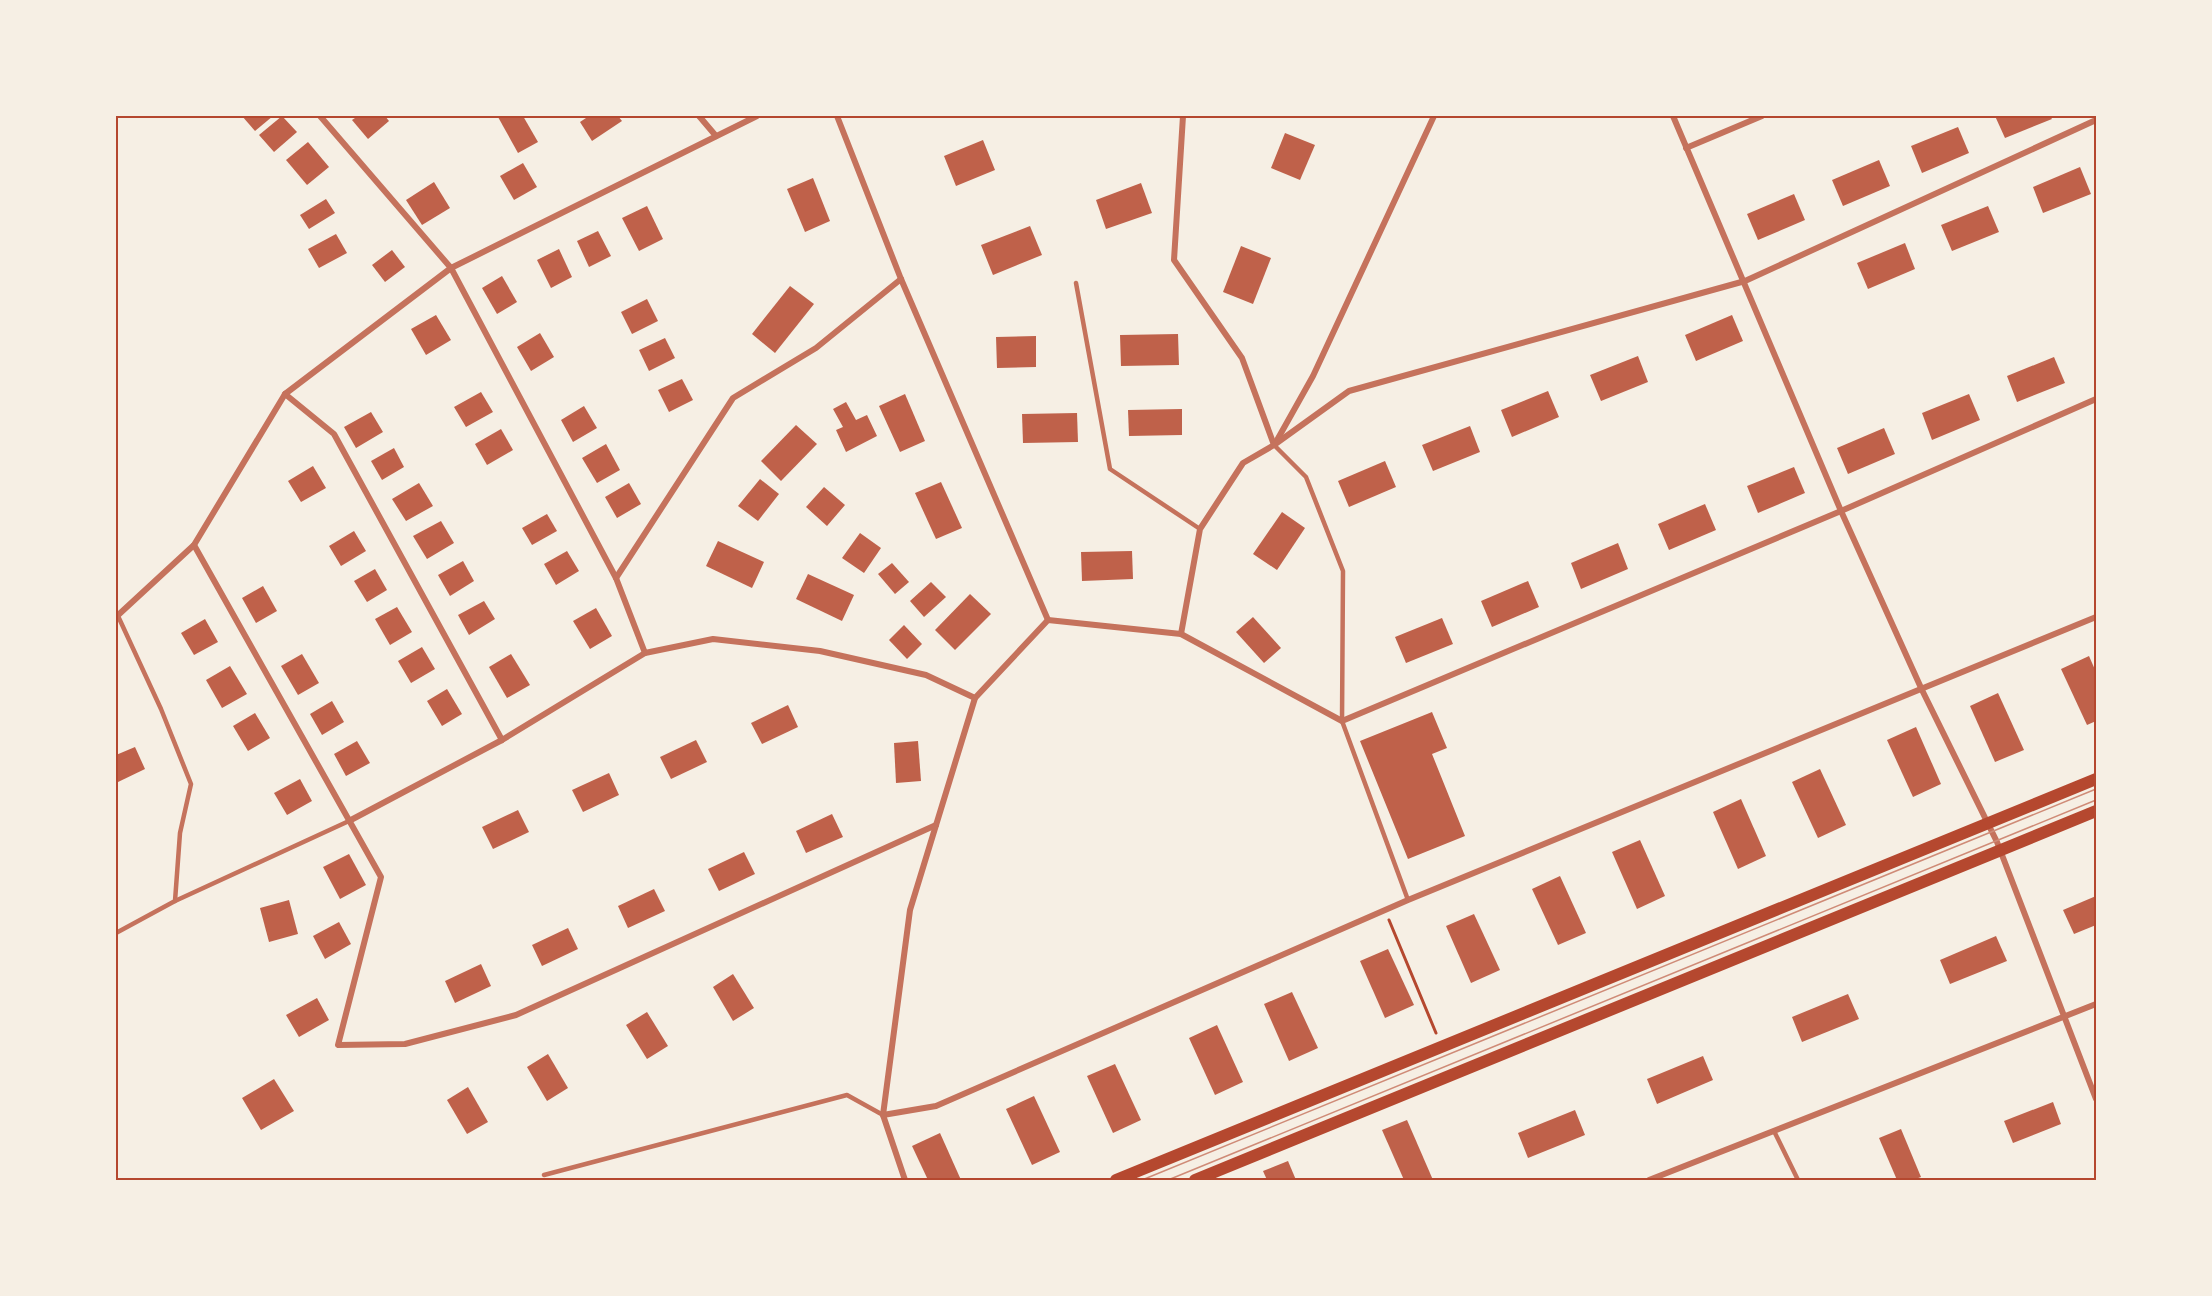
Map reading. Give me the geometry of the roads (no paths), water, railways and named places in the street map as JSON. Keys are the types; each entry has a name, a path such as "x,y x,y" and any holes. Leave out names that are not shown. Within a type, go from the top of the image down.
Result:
{"main road":[{"path":"1116,1180 2097,779"},
{"path":"1195,1180 2097,811"}],"street":[{"path":"320,116 451,268 616,578 645,653"},
{"path":"699,116 716,136"},
{"path":"117,617 194,545 285,394 451,268 756,116"},
{"path":"837,116 901,279 1048,620"},
{"path":"1183,116 1174,260 1242,358 1274,445"},
{"path":"1274,445 1313,376 1434,116"},
{"path":"1673,116 1841,511 1922,690 2001,851 2097,1099"},
{"path":"1686,148 1762,116"},
{"path":"1181,634 1200,529 1243,463 1274,445 1349,391 1745,281 2097,120"},
{"path":"616,578 733,398 816,348 901,279"},
{"path":"285,394 334,434 502,740"},
{"path":"1048,620 1181,634 1342,721 1841,511 2097,399"},
{"path":"194,545 381,877 338,1045 405,1044 516,1015 936,825"},
{"path":"883,1115 936,1106 1408,900 2097,617"},
{"path":"905,1180 883,1115 910,910 975,698 1048,620"},
{"path":"349,821 502,740 645,653 713,639 820,651 926,675 975,698"},
{"path":"1649,1180 2097,1004"}],"lane":[{"path":"1076,283 1110,469 1200,529"},
{"path":"1274,445 1306,477 1343,571 1342,721 1408,900"},
{"path":"117,617 161,710 191,784 180,833 174,901"},
{"path":"116,933 174,901 349,821"},
{"path":"544,1175 847,1095 883,1115"},
{"path":"1774,1131 1798,1180"}],"tram line":[{"path":"1142,1180 2096,789"},
{"path":"1168,1180 2096,800"}]}
